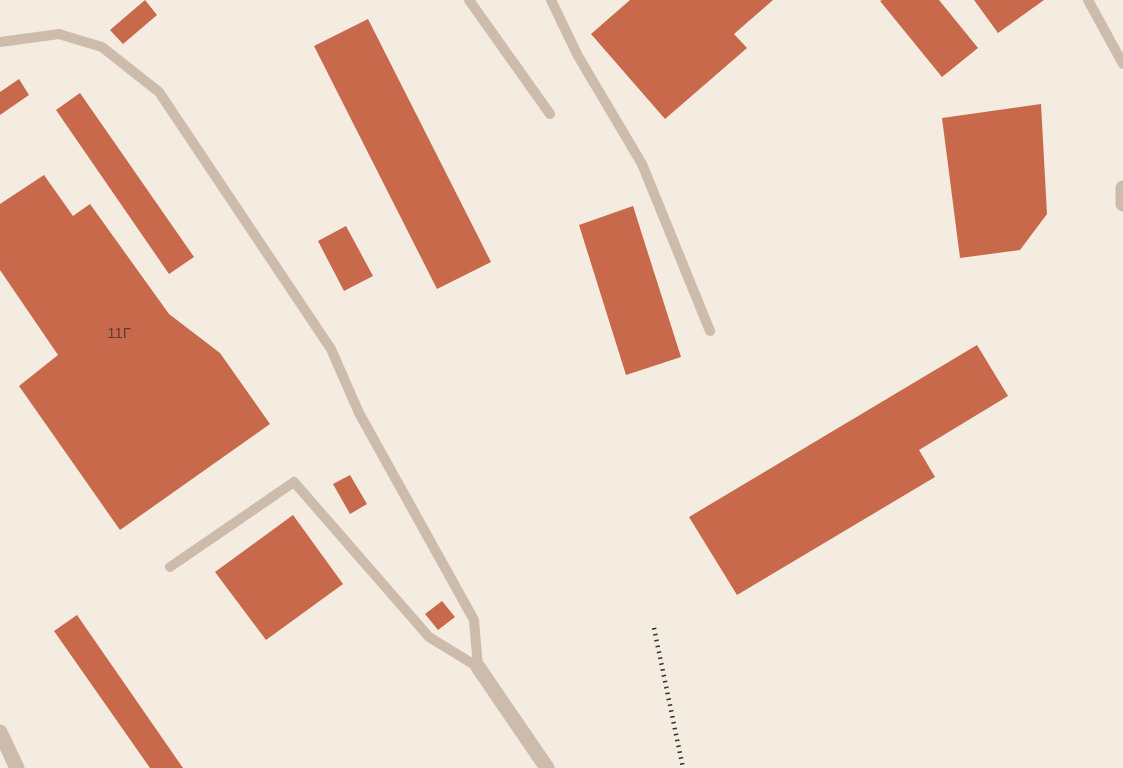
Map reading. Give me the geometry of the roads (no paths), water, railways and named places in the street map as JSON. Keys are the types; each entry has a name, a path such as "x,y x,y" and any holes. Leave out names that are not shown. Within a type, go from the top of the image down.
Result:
{"street":[{"path":"1123,188 1123,204"},
{"path":"478,667 547,768"},
{"path":"1,734 17,768"}],"lane":[{"path":"469,0 550,114"},
{"path":"551,0 579,56 642,164 710,331"},
{"path":"1088,0 1123,64"},
{"path":"0,42 59,34 102,47 159,92 331,348 359,413 474,620 478,667"},
{"path":"170,567 294,482 429,637 478,667"}],"railway":[{"path":"654,628 683,768"}]}
